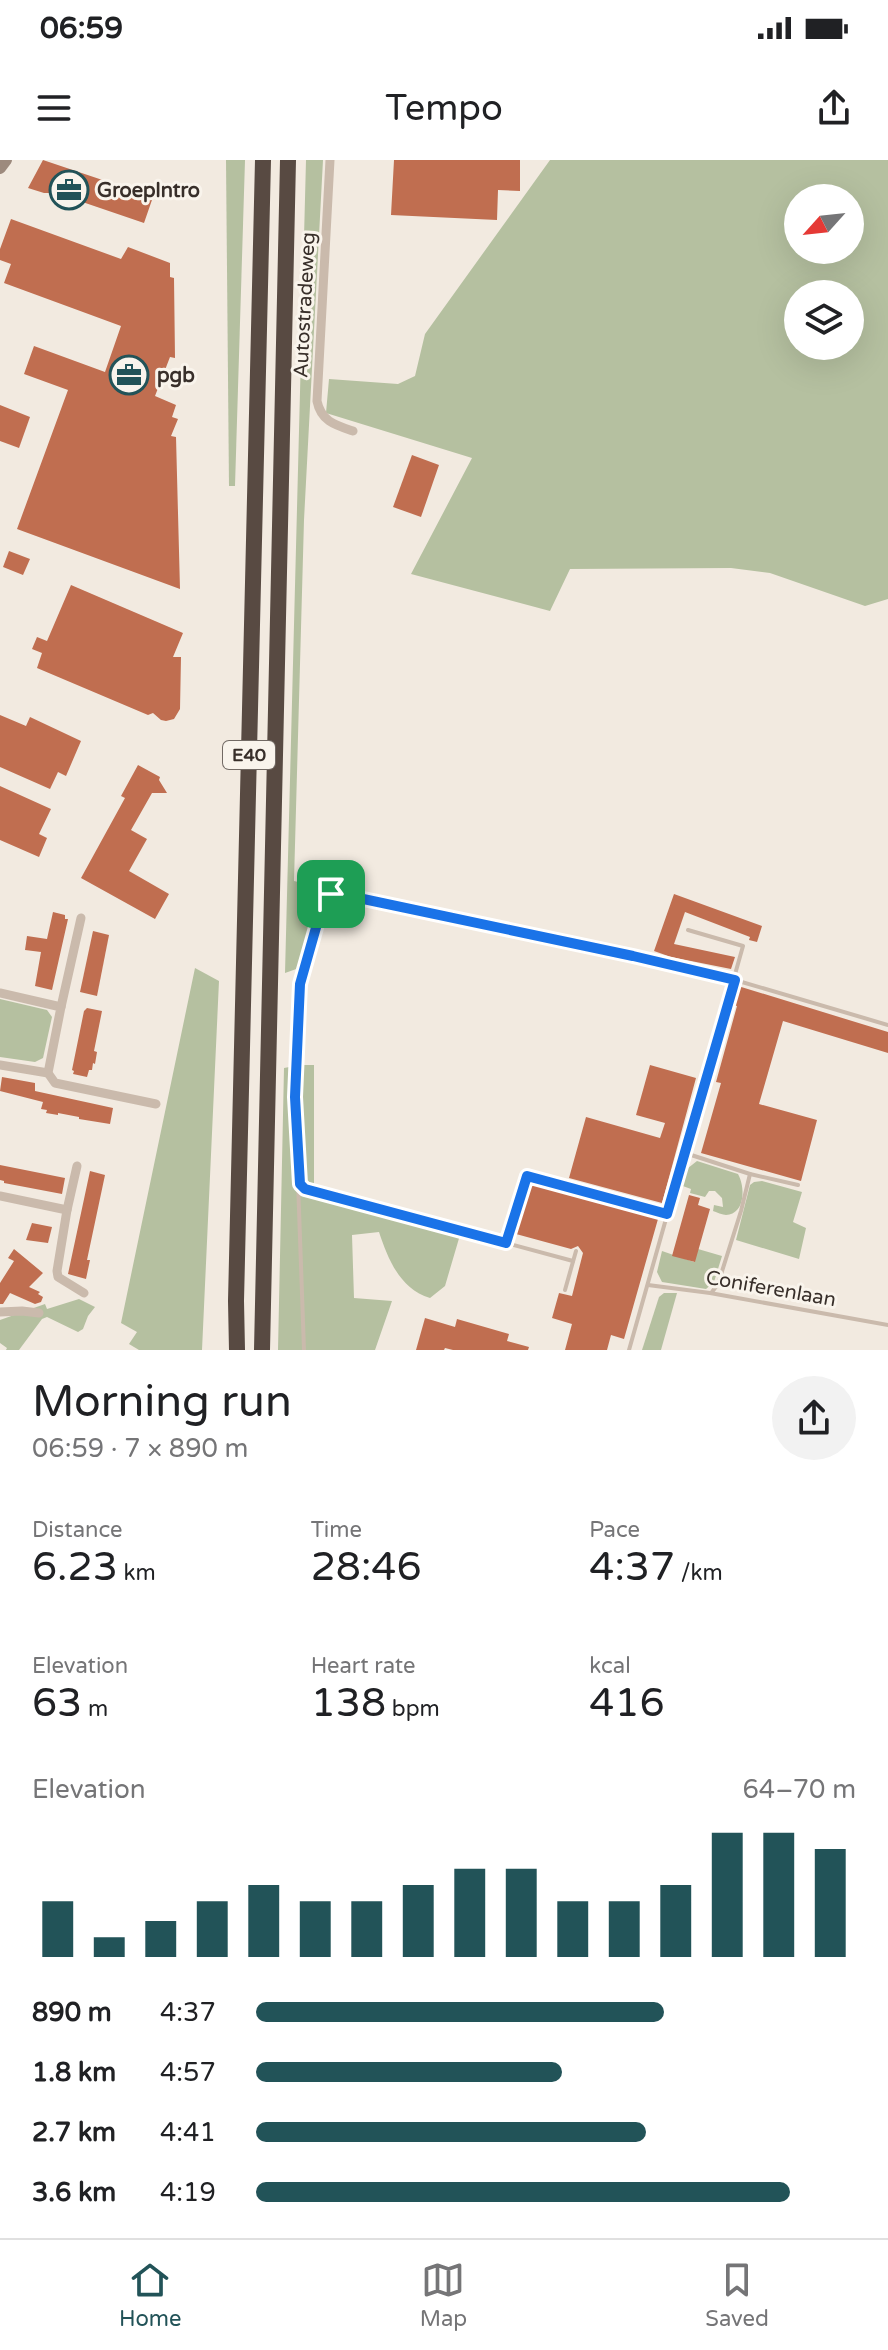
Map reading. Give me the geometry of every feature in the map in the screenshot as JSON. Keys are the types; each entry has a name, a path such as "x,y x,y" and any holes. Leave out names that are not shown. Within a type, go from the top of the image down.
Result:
{"highway":[{"name":"E40","path":"237,1350 263,160"},
{"name":"E40","path":"262,1350 288,160"}],"street":[{"path":"0,168 6,160"},
{"name":"Autostradeweg","path":"330,160 317,401 328,423 353,431"},
{"path":"48,1073 81,918"},
{"path":"0,993 61,1007"},
{"path":"0,1065 48,1073 55,1083 156,1104"},
{"path":"77,1166 57,1271 58,1277 84,1293"},
{"path":"0,1196 67,1210"},
{"path":"0,1312 39,1313"}],"lane":[{"path":"304,1350 295,1097 300,984 321,910 331,894 735,980 888,1025"},
{"path":"629,1350 743,946 688,930"},
{"path":"685,1153 750,1174 798,1185"},
{"path":"710,1293 718,1284 750,1174"},
{"path":"506,1243 527,1176 667,1214"},
{"path":"300,1184 305,1189 573,1261"},
{"path":"565,1290 576,1251"},
{"name":"Coniferenlaan","path":"648,1285 888,1325"}],"green space":[{"path":"226,160 245,160 235,486 229,486"},
{"path":"306,160 323,160 304,520 294,881 328,889 316,913 302,967 285,973"},
{"path":"550,160 888,160 888,599 865,606 770,573 731,568 570,569 550,611 411,574 472,458 326,413 329,379 398,384 415,376 425,334"},
{"path":"195,968 219,981 202,1350 139,1350 129,1344 137,1332 121,1323"},
{"path":"0,999 47,1010 52,1017 43,1058 35,1062 0,1057"},
{"path":"314,1065 314,1188 333,1198 460,1235 445,1286 430,1298 403,1280 391,1262 379,1232 352,1235 354,1298 392,1301 375,1350 278,1350 284,1068"},
{"path":"697,1161 738,1174 742,1199 737,1210 725,1215 713,1211 714,1205 723,1207 722,1198 715,1191 709,1191 705,1197 690,1193 691,1189 680,1185 683,1172"},
{"path":"762,1181 802,1192 793,1222 806,1228 799,1259 736,1240 750,1185"},
{"path":"698,1249 722,1256 714,1282 706,1289 662,1282 657,1272 662,1251 694,1262"},
{"path":"664,1293 677,1293 661,1350 642,1350 659,1297"},
{"path":"79,1299 95,1307 83,1329 78,1332 47,1317 42,1319 19,1350 6,1350 0,1343 0,1320 45,1304 47,1309"}],"building":[{"path":"43,160 153,197 144,223 56,193 28,188"},
{"path":"394,160 520,160 520,191 498,190 497,220 391,215"},
{"path":"11,219 121,259 128,247 170,263 170,277 174,278 175,358 170,357 155,396 176,405 172,417 178,419 171,436 176,437 180,589 17,529 68,390 24,374 34,346 105,372 121,326 4,283 11,264 0,260 0,249"},
{"path":"0,405 30,417 19,448 0,441"},
{"path":"412,455 439,465 421,517 393,507"},
{"path":"9,551 30,559 23,575 3,567"},
{"path":"71,585 183,633 173,657 181,657 180,709 174,719 161,720 153,713 148,715 37,668 42,653 32,649 37,637 47,641"},
{"path":"0,715 26,726 30,717 81,741 66,776 58,772 50,789 0,767"},
{"path":"138,765 160,777 167,793 152,793 131,830 147,839 129,871 169,894 155,919 81,878 125,798 121,796"},
{"path":"0,786 51,809 39,834 47,838 39,857 0,840"},
{"path":"674,894 762,926 757,942 685,912 674,944 735,957 731,969 654,951"},
{"path":"53,912 68,919 52,990 35,986 41,952 25,950 27,936 47,939"},
{"path":"93,931 109,935 97,996 80,992"},
{"path":"738,986 888,1032 888,1053 783,1021 759,1104 817,1120 801,1181 701,1153 721,1083 716,1082 737,1006 733,1005"},
{"path":"87,1008 102,1011 94,1051 97,1052 95,1064 87,1077 73,1074 72,1070"},
{"path":"650,1065 696,1078 662,1203 569,1178 586,1117 660,1138 665,1123 636,1115"},
{"path":"2,1077 35,1083 35,1091 113,1108 110,1124 46,1113 47,1110 41,1109 43,1102 0,1091"},
{"path":"0,1165 65,1178 62,1194 4,1183 0,1180"},
{"path":"90,1171 105,1175 87,1260 90,1260 86,1279 68,1274"},
{"path":"530,1183 658,1219 624,1339 611,1335 607,1350 565,1350 572,1324 552,1318 559,1293 572,1296 583,1253 578,1246 571,1249 516,1234"},
{"path":"689,1195 700,1198 698,1205 710,1209 695,1262 672,1256"},
{"path":"32,1223 52,1227 48,1243 26,1240"},
{"path":"14,1249 43,1273 29,1287 40,1292 38,1294 43,1297 41,1302 35,1304 10,1293 0,1304 0,1283 14,1261 8,1258"},
{"path":"425,1318 455,1327 457,1319 509,1334 507,1341 529,1347 528,1350 416,1350"}],"place":[{"name":"GroepIntro","path":"69,190"},
{"name":"pgb","path":"129,375"}],"route":[{"path":"331,894 414,909 735,980 667,1214 527,1176 506,1243 305,1189 300,1184 295,1097 300,984 321,910 331,894"}]}
